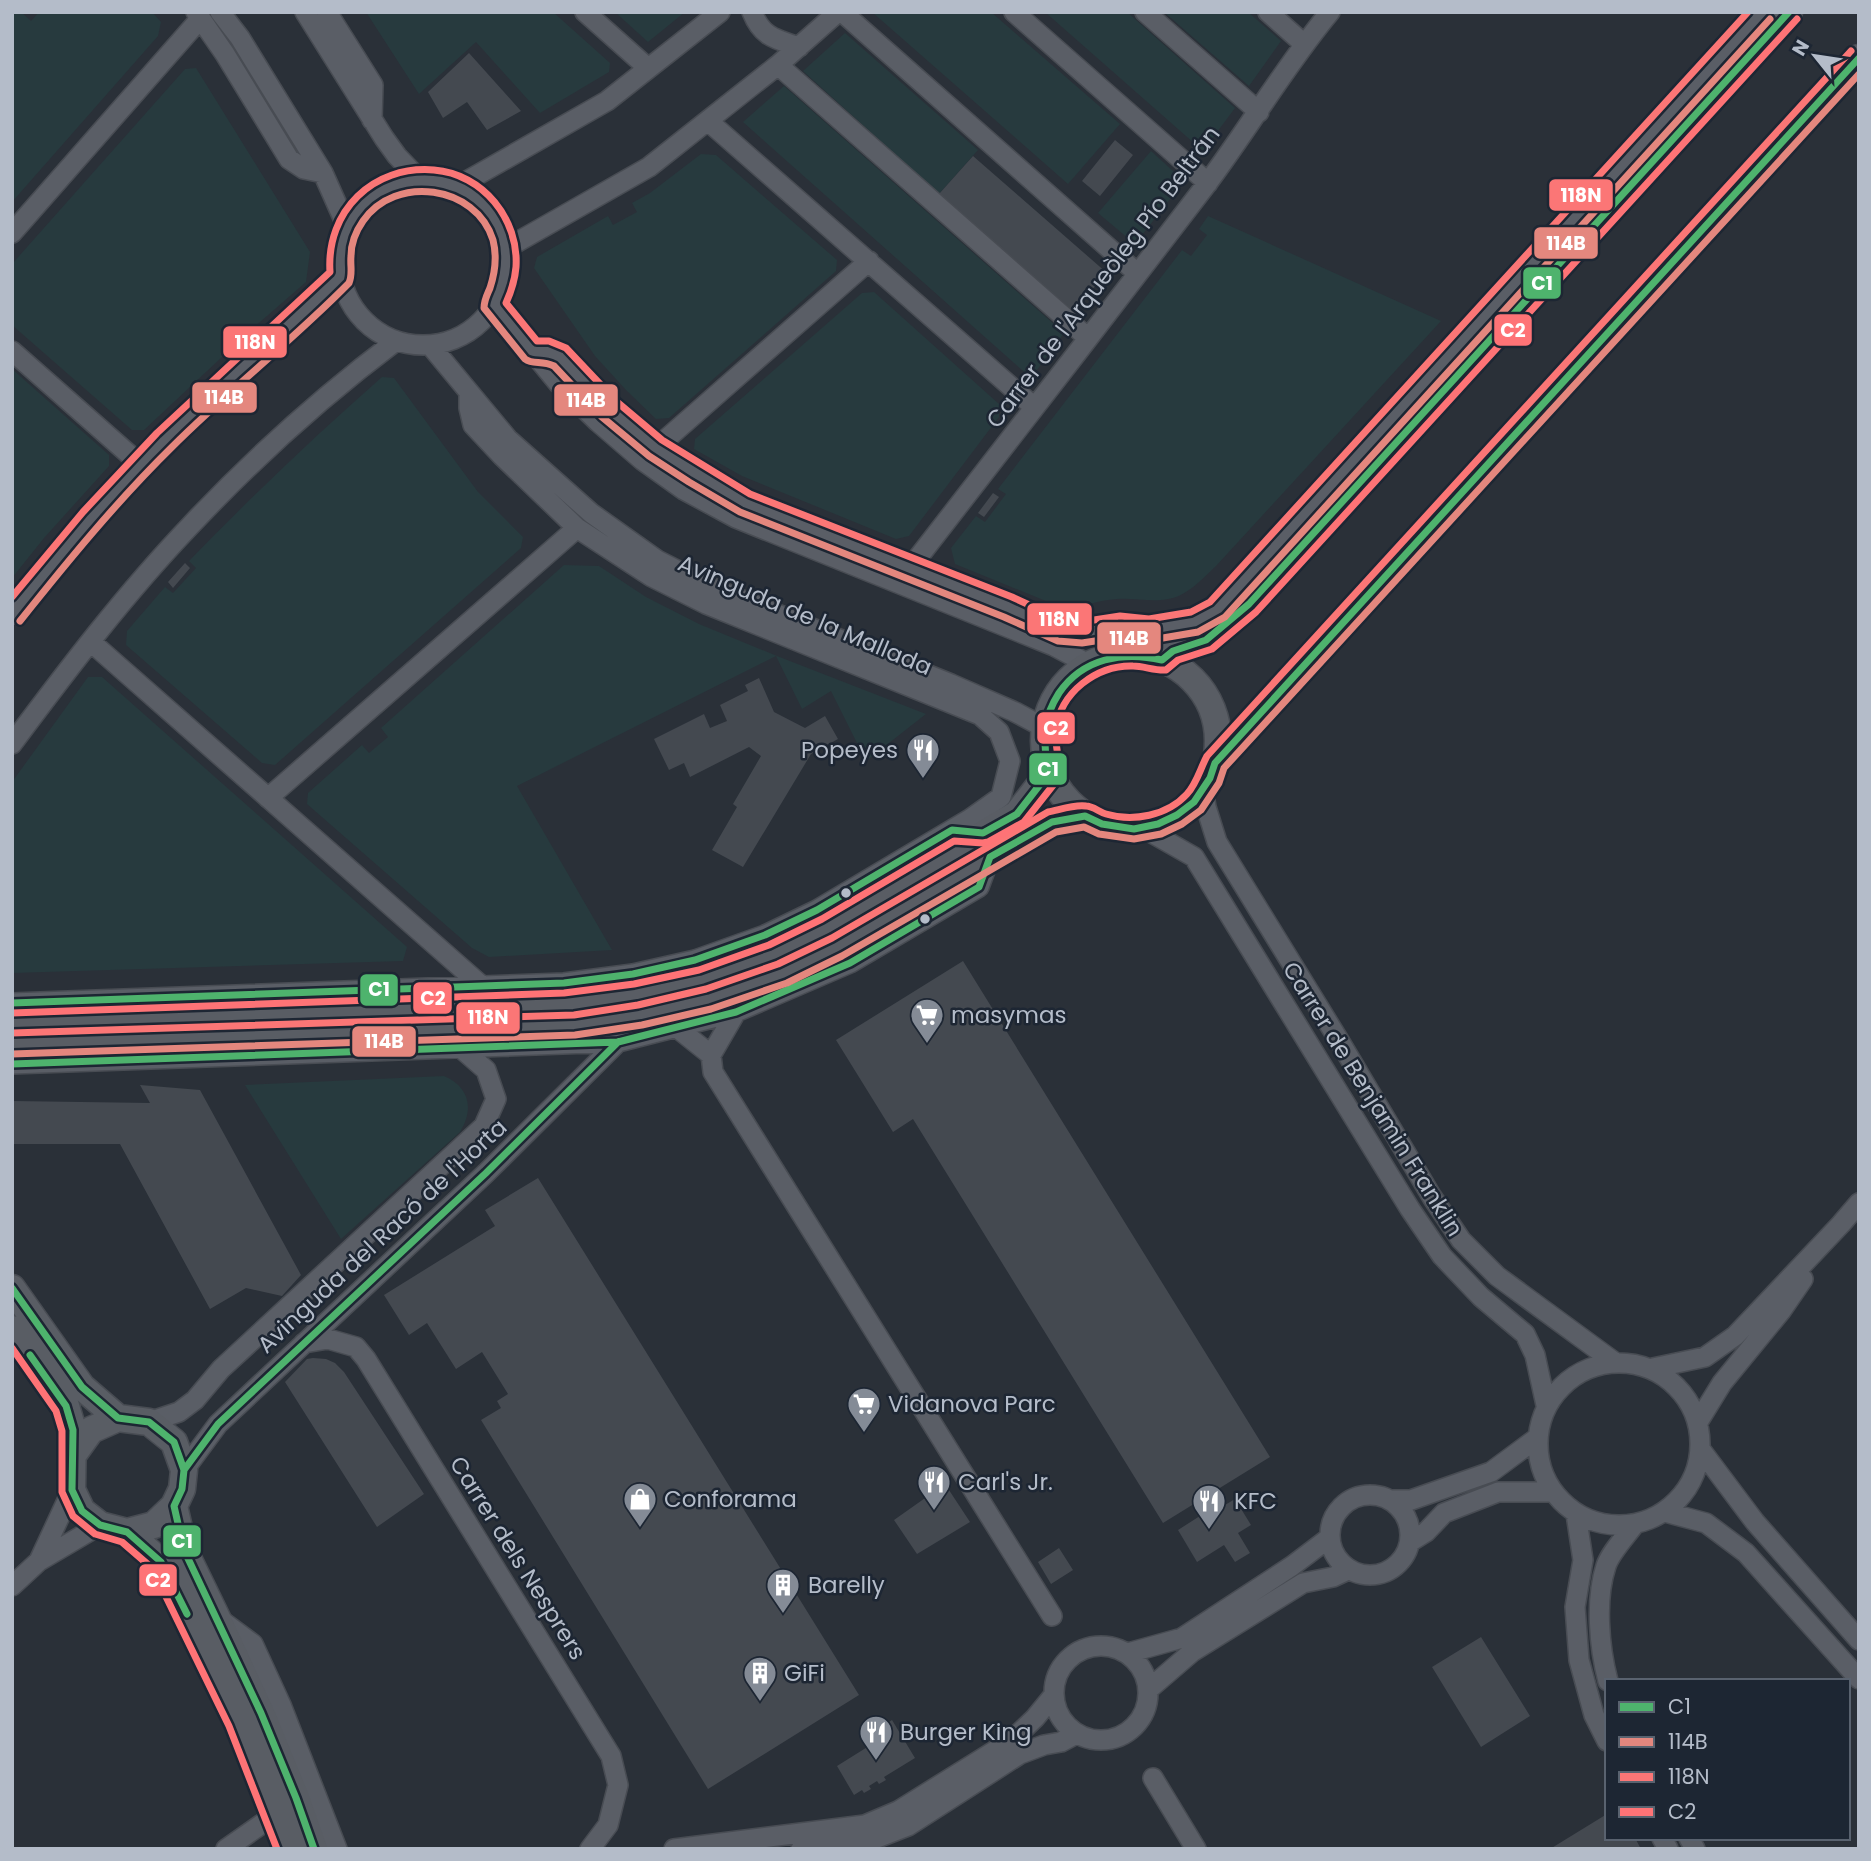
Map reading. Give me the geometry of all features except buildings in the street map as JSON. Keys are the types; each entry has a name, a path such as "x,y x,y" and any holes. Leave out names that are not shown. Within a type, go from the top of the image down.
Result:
{"street":[{"path":"220,12 240,38 323,173 347,227"},
{"path":"305,12 372,121 397,156 419,178"},
{"path":"327,12 373,85 372,121"},
{"path":"585,12 648,68"},
{"path":"752,12 762,31 772,38 799,47"},
{"path":"505,249 649,167 840,12 1138,273"},
{"path":"1014,12 1208,183"},
{"path":"1145,12 1259,112"},
{"path":"1268,12 1304,44"},
{"name":"Carrer de l'Arqueòleg Pío Beltrán","path":"910,568 1208,183 1304,44 1330,12"},
{"path":"532,352 547,351 559,357 610,410 656,448 745,503 1061,631 1081,634 1121,626 1149,630 1195,622 1217,610 1762,12"},
{"path":"1162,660 1173,651 1206,640 1252,601 1789,12"},
{"path":"458,186 607,101 718,13"},
{"path":"12,233 198,15 289,159 304,169 323,173"},
{"path":"1215,763 1859,58"},
{"path":"778,65 1088,338"},
{"path":"708,121 1034,407"},
{"path":"419,178 440,180 458,186 475,197 490,212 500,231 505,249 504,278 494,305 484,318 467,332 449,341 415,345 396,341 374,329 359,316 349,300 341,276 340,250 347,227 359,208 376,193 400,182 419,178"},
{"path":"656,448 869,261"},
{"path":"12,614 140,464 341,276"},
{"path":"494,305 558,383 598,422 642,460 684,490 736,518 1054,646 1090,665"},
{"path":"12,744 113,614 190,526 242,474 363,366 396,341"},
{"name":"Avinguda de la Mallada","path":"430,345 508,439 591,513 657,560 710,587 1015,712 1045,728"},
{"path":"12,351 140,464"},
{"name":"Avinguda de la Mallada","path":"469,392 468,408 473,425 502,456 577,528 652,577 706,604 980,715 990,723 999,732 1010,761 1001,797 952,830"},
{"path":"268,798 577,528"},
{"path":"1252,601 1257,566"},
{"path":"1007,607 1017,631"},
{"path":"91,642 483,987"},
{"path":"1126,654 1162,660 1185,673 1197,684 1209,703 1216,721 1218,740 1215,763 1203,790 1194,802 1177,815 1143,828 1102,824 1086,816 1064,798 1049,773 1045,755 1045,728 1049,710 1074,675 1105,658 1126,654"},
{"path":"946,701 965,691"},
{"path":"12,1044 575,1025 640,1015 709,999 782,974 837,947 986,845 1017,814 1049,773"},
{"name":"Carrer de Benjamin Franklin","path":"1203,790 1217,842 1432,1197 1461,1240 1497,1276 1613,1361"},
{"path":"12,1020 569,1001 636,992 701,976 827,927 986,845 1052,822 1086,816"},
{"name":"Carrer de Benjamin Franklin","path":"1143,828 1194,857 1410,1209 1442,1256 1481,1297 1525,1334 1535,1355 1546,1405"},
{"path":"12,1003 564,984 634,974 695,960 765,935 817,911 952,830 986,845"},
{"path":"12,1064 618,1042 736,1012 850,963 979,887 986,845"},
{"path":"736,1012 711,1055 713,1072 1052,1616"},
{"path":"676,1027 711,1055"},
{"name":"Avinguda del Racó de l'Horta","path":"184,1469 218,1424 486,1173 618,1042"},
{"name":"Avinguda del Racó de l'Horta","path":"149,1422 179,1412 195,1400 221,1369 484,1126 496,1099 486,1070 461,1049"},
{"path":"1653,1368 1705,1357 1735,1336 1859,1202"},
{"path":"1698,1422 1722,1383 1781,1311 1841,1224"},
{"path":"12,1288 82,1387 118,1418"},
{"path":"12,1329 66,1406 73,1430 72,1490 39,1561"},
{"name":"Carrer dels Nesprers","path":"304,1343 328,1339 355,1347 366,1359 611,1756 618,1785 608,1825 590,1849"},
{"path":"1613,1361 1653,1368 1682,1390 1698,1422 1701,1451 1690,1485 1665,1512 1634,1525 1604,1525 1576,1514 1552,1492 1539,1464 1537,1438 1546,1405 1574,1375 1613,1361"},
{"path":"73,1455 91,1430 118,1418 149,1422 174,1442 184,1469 182,1489 174,1506 154,1525 127,1532"},
{"path":"1391,1500 1403,1511 1410,1526 1410,1542 1405,1557 1394,1569 1379,1575 1363,1576 1348,1570 1332,1551 1329,1538 1336,1513 1347,1502 1361,1496 1376,1495 1391,1500 1411,1500 1491,1472 1537,1438"},
{"path":"1701,1451 1755,1522 1859,1640"},
{"path":"72,1490 82,1511 100,1525 127,1532 161,1562 239,1722 288,1849"},
{"path":"1410,1542 1426,1532 1444,1513 1498,1492 1552,1492"},
{"path":"174,1506 184,1550 276,1750 314,1849"},
{"path":"1665,1512 1706,1523 1746,1553 1859,1679"},
{"path":"1576,1514 1583,1560 1575,1606 1579,1660 1594,1715 1605,1737"},
{"path":"12,1586 39,1561 100,1525"},
{"path":"1607,1679 1603,1662 1598,1609 1606,1564 1634,1525"},
{"path":"1128,1653 1182,1638 1292,1566 1329,1538"},
{"path":"1149,1689 1192,1652 1303,1583 1333,1577 1348,1570"},
{"path":"217,1618 253,1644 281,1705 337,1849"},
{"path":"1105,1645 1128,1653 1139,1663 1149,1689 1147,1708 1138,1724 1124,1735 1109,1740 1092,1740 1076,1734 1065,1724 1057,1711 1054,1696 1054,1684 1064,1663 1082,1649 1105,1645"},
{"path":"674,1849 865,1825 898,1811 1012,1740 1054,1696"},
{"path":"802,1849 872,1840 908,1826 1020,1754 1061,1742 1076,1734"},
{"path":"1153,1778 1196,1848"},
{"path":"226,1849 276,1814"}],"green space":[{"path":"12,12 21,12 31,21 39,12 152,12 161,22 158,36 12,202"},
{"path":"366,12 553,12 610,63 609,72 540,113 476,42 419,94"},
{"path":"615,12 685,12 648,42"},
{"path":"872,12 991,12 1120,124 1068,184"},
{"path":"1045,12 1127,12 1235,108 1203,151"},
{"path":"1164,12 1248,12 1281,41 1249,86"},
{"path":"845,33 978,150 939,194 803,71"},
{"path":"196,68 310,252 306,282 144,430 132,430 12,325 12,264 185,69"},
{"path":"784,86 1064,333 1031,378 743,122"},
{"path":"1151,151 1184,181 1135,244 1098,213"},
{"path":"701,154 716,155 837,260 836,271 669,418 656,419 595,356 534,268 537,257 608,216 613,225 637,212 632,203 650,193"},
{"path":"1208,216 1441,321 1216,566 1185,593 1170,599 1117,599 1063,608 955,564 951,548 976,516 985,522 1006,494 998,489 1182,250 1191,256 1207,235 1199,229"},
{"path":"874,292 999,404 999,417 909,536 896,539 742,476 694,449 695,439 862,293"},
{"path":"12,369 109,455 109,466 12,578"},
{"path":"382,377 394,378 478,492 523,537 521,548 275,765 262,763 126,645 127,631 165,587 173,593 196,568 189,561 236,514"},
{"path":"564,565 599,566 646,597 699,624 926,714 866,761 831,691 802,709 776,656 517,786 612,950 489,957 472,948 307,804 308,793 362,745 369,753 388,737 381,728"},
{"path":"88,677 102,677 407,947 403,961 12,973 12,782"},
{"path":"444,1076 459,1086 467,1100 467,1116 460,1132 341,1239 245,1085"}],"transit line":[{"name":"118N","path":"12,597 83,512 157,433 330,272 331,250 336,230 345,212 358,196 391,175 412,170 434,170 452,173 468,180 482,190 504,216 511,232 516,267 506,303 537,341 549,341 566,348 617,402 662,440 750,494 1012,597 1064,621 1081,622 1120,616 1149,619 1191,612 1210,602 1748,12"},
{"name":"C1","path":"12,1003 564,983 633,974 695,960 765,935 817,910 952,830 983,833 1017,814 1049,773 1045,746 1046,724 1054,701 1069,681 1080,672 1105,660 1133,656 1162,660 1173,651 1206,640 1249,604 1789,12"},
{"name":"114B","path":"20,621 93,532 152,468 349,283 356,233 377,206 394,196 434,192 453,197 470,207 484,221 493,240 495,258 484,308 525,359 554,366 602,417 649,456 740,512 1058,641 1082,643 1121,637 1151,640 1198,632 1225,617 1770,19"},
{"name":"C2","path":"12,1013 564,993 634,984 699,970 769,945 822,919 954,841 988,842 1024,822 1058,779 1056,730 1059,716 1082,683 1106,670 1120,667 1137,666 1166,670 1178,660 1212,649 1256,612 1797,19"},
{"name":"118N","path":"12,1033 574,1015 638,1005 706,989 778,964 832,938 1048,812 1082,806 1116,816 1138,817 1170,808 1190,790 1207,756 1851,51"},
{"name":"C1","path":"12,1064 618,1042 736,1012 850,963 979,887 990,857 1052,822 1085,816 1102,824 1134,829 1158,824 1177,815 1194,802 1210,778 1215,763 1859,58"},
{"name":"114B","path":"12,1054 575,1035 642,1025 711,1009 787,983 842,956 1056,832 1084,827 1099,834 1134,839 1161,834 1182,824 1201,810 1219,783 1224,768 1859,74"},
{"name":"C1","path":"184,1470 218,1424 486,1173 618,1042"},
{"name":"C1","path":"12,1288 82,1387 118,1418 149,1422 174,1442 184,1470 182,1489 174,1506 184,1550 261,1713 314,1849"},
{"name":"C2","path":"12,1348 56,1411 62,1431 62,1492 73,1516 95,1534 122,1542 152,1568 229,1726 277,1849"},
{"name":"C1","path":"30,1355 66,1406 73,1430 72,1490 82,1511 100,1525 127,1532 161,1562 187,1614"}],"place":[{"name":"Popeyes","path":"923,780"},
{"name":"masymas","path":"927,1045"},
{"name":"Vidanova Parc","path":"864,1434"},
{"name":"Carl's Jr.","path":"934,1512"},
{"name":"Conforama","path":"640,1529"},
{"name":"KFC","path":"1209,1531"},
{"name":"Barelly","path":"783,1615"},
{"name":"GiFi","path":"760,1703"},
{"name":"Burger King","path":"876,1762"}]}
